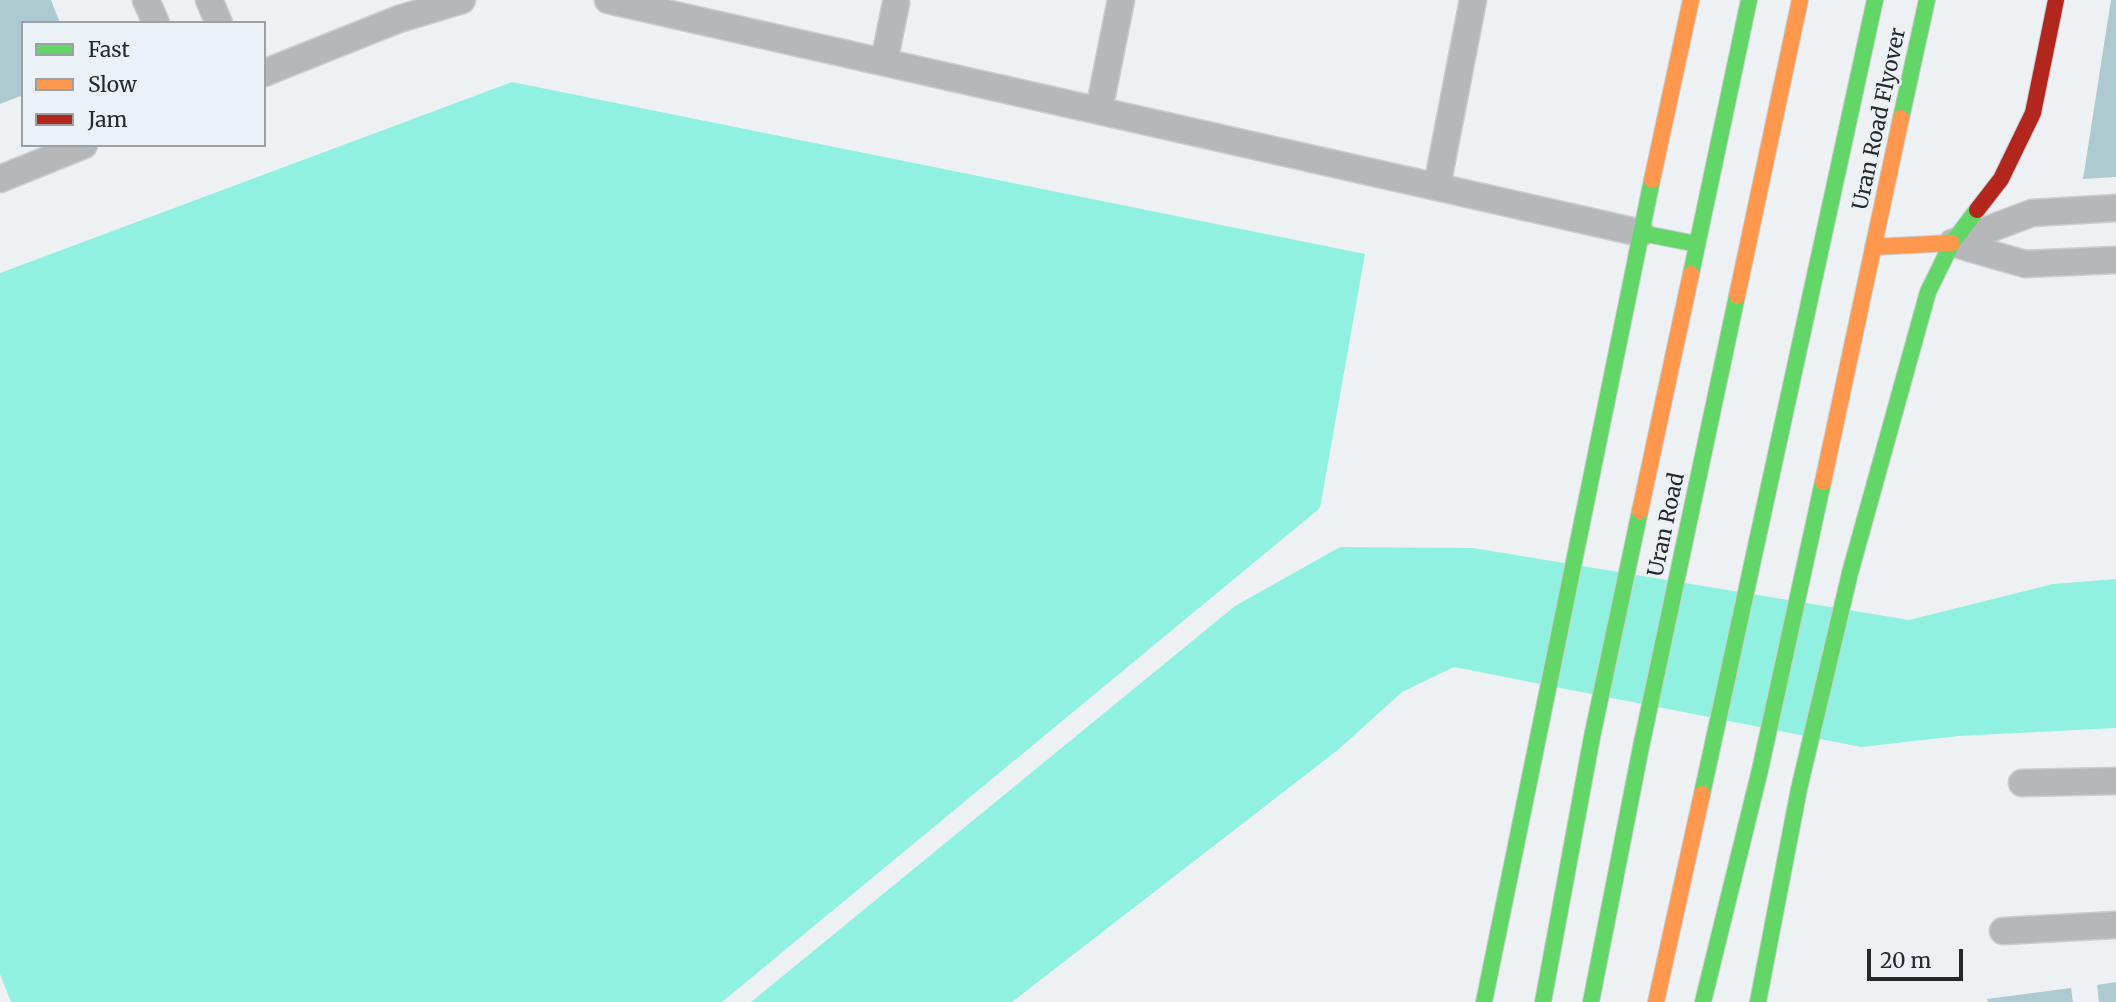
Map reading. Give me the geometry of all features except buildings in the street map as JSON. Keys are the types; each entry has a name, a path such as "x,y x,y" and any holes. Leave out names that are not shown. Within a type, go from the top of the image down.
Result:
{"main road":[{"path":"1484,1002 1691,0"},
{"path":"1641,233 1697,244 1749,0"},
{"name":"Uran Road","path":"1591,1002 1641,747 1800,0"},
{"name":"Uran Road Flyover","path":"1656,1002 1875,0"},
{"name":"Uran Road Flyover","path":"1873,247 1927,0"},
{"path":"1758,1002 1799,789 1850,573 1928,292 1952,243 2001,178 2033,113 2056,0"},
{"path":"1703,1002 1760,770 1873,247 1952,243"},
{"name":"Uran Road","path":"1543,1002 1592,737 1697,244"}],"street":[{"path":"146,0 155,21"},
{"path":"209,0 218,21"},
{"path":"266,72 399,19 462,0"},
{"path":"608,0 1641,233"},
{"path":"1099,110 1121,0"},
{"path":"1437,186 1473,0"},
{"path":"884,62 896,3"},
{"path":"0,179 79,147"},
{"path":"1952,243 2032,213 2116,208"},
{"path":"1952,243 2025,264 2116,260"},
{"path":"2022,783 2116,781"},
{"path":"2003,931 2116,925"}],"shaded area":[{"path":"512,82 1365,254 1320,508 722,1002 11,1002 0,974 0,273"},
{"path":"1340,547 1473,548 1909,620 2053,584 2116,579 2116,728 1959,736 1861,747 1454,667 1402,692 1339,749 1012,1002 751,1002 1235,606"}],"traffic: fast":[{"path":"1691,274 1749,0"},
{"path":"1702,794 1875,0"},
{"path":"1901,118 1927,0"},
{"path":"1484,1002 1652,180"},
{"path":"1758,1002 1799,789 1850,573 1928,292 1952,243 1977,210"},
{"path":"1641,233 1697,244"},
{"path":"1591,1002 1641,747 1737,296"},
{"path":"1703,1002 1760,770 1823,482"},
{"path":"1543,1002 1592,737 1640,511"}],"traffic: slow":[{"path":"1652,180 1691,0"},
{"path":"1737,296 1800,0"},
{"path":"1823,482 1901,118"},
{"path":"1873,247 1952,243"},
{"path":"1640,511 1691,274"},
{"path":"1656,1002 1702,794"}],"traffic: jam":[{"path":"1977,210 2001,179 2033,113 2056,0"}]}
